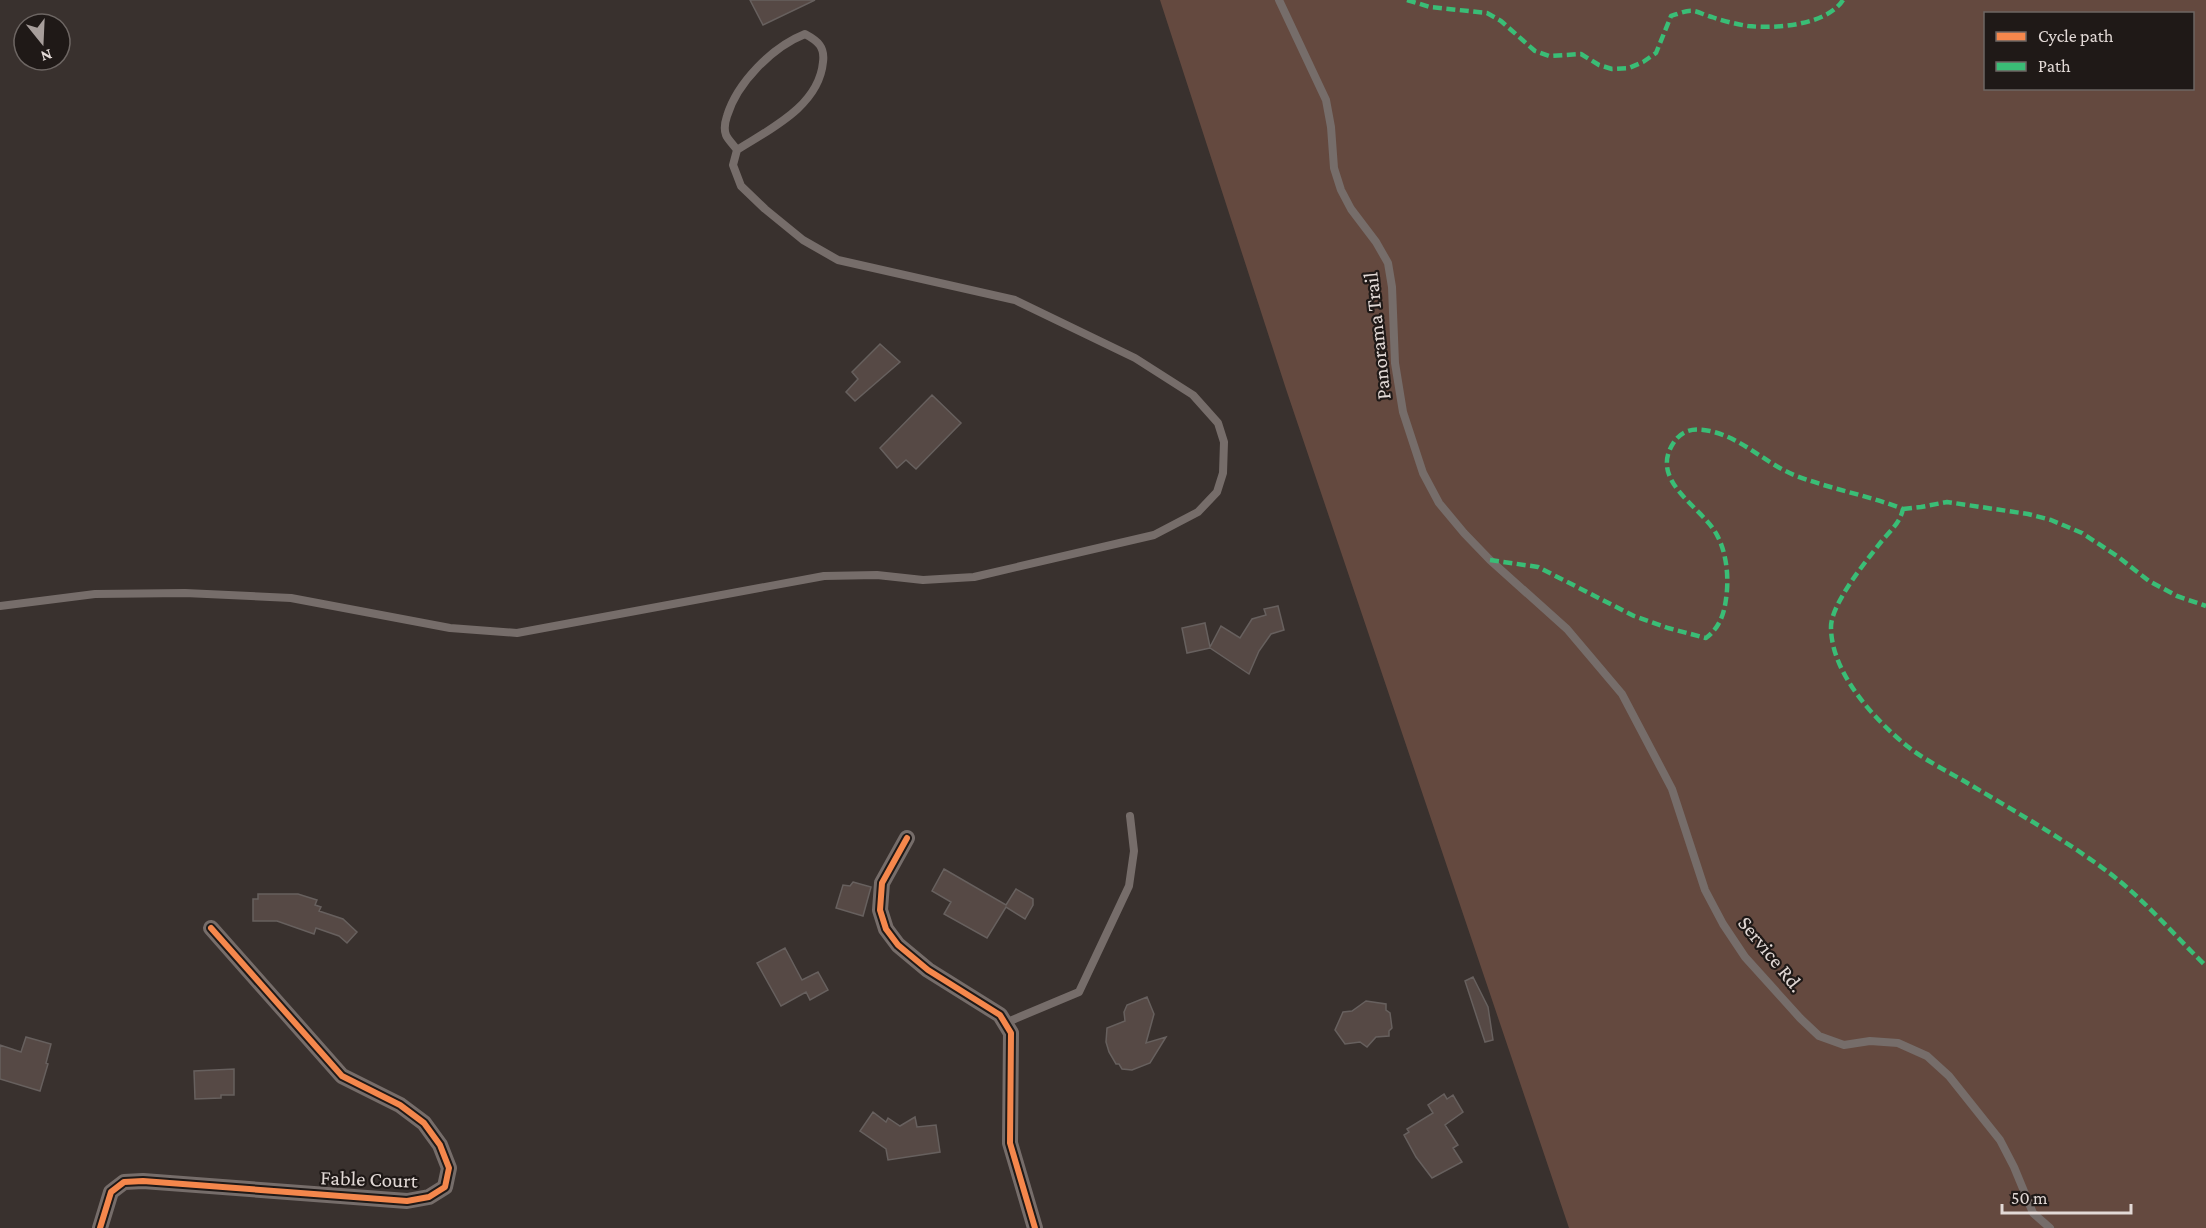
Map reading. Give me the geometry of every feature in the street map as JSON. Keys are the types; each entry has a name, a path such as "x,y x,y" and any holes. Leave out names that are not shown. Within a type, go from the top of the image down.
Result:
{"street":[{"path":"907,838 882,883 880,910 886,929 898,945 928,970 1000,1016 1011,1033 1010,1143 1035,1228"},
{"name":"Fable Court","path":"100,1228 111,1192 124,1182 143,1181 406,1201 429,1197 445,1186 449,1168 440,1144 424,1123 400,1105 342,1076 211,927"}],"lane":[{"name":"Panorama Trail","path":"1279,0 1326,100 1331,127 1334,168 1341,190 1388,263 1392,287 1395,363 1402,402 1423,473 1439,503 1490,560"},
{"path":"0,606 95,594 185,593 291,598 450,628 517,633 824,576 877,575 923,580 974,577 1154,535 1198,512 1217,492 1223,473 1224,442 1218,423 1193,395 1135,358 1015,300 838,260 803,240 741,186 733,165 737,150 783,121 811,94 823,70 824,52 818,41 805,34 793,38 761,64 743,84 731,101 726,121 725,134 737,150"},
{"name":"Service Rd.","path":"1490,560 1567,629 1622,694 1672,789 1705,890 1723,924 1745,957 1819,1036 1844,1045 1870,1041 1898,1043 1928,1056 1949,1076 2000,1140 2033,1213 2050,1228"},
{"path":"1005,1023 1079,992 1129,886 1134,851 1130,816"}],"shaded area":[{"path":"1160,0 2206,0 2206,1228 1569,1228 1286,389"}],"building":[{"path":"750,0 815,0 763,25"},
{"path":"880,344 900,362 855,401 846,392 858,379 852,372"},
{"path":"932,395 961,423 916,469 906,460 897,468 880,448"},
{"path":"1278,606 1284,630 1271,634 1259,651 1249,674 1210,648 1187,653 1182,628 1205,623 1210,647 1221,626 1240,638 1252,619 1266,615 1264,609"},
{"path":"944,869 1006,905 1016,889 1033,899 1033,905 1025,919 1006,907 987,938 944,914 951,902 932,891"},
{"path":"853,882 871,887 863,916 836,908 843,885 850,886"},
{"path":"258,894 298,894 317,900 315,905 321,907 319,911 343,919 357,932 347,943 339,936 316,928 314,934 277,921 253,921 253,899 258,899"},
{"path":"785,948 802,980 818,972 828,990 810,1000 806,992 781,1006 757,963"},
{"path":"1473,977 1488,1007 1493,1040 1485,1042 1465,981"},
{"path":"1147,997 1154,1014 1146,1043 1166,1037 1150,1063 1132,1070 1122,1069 1109,1052 1106,1042 1107,1028 1125,1021 1124,1012 1127,1005"},
{"path":"1366,1001 1386,1004 1392,1028 1389,1036 1376,1037 1367,1047 1360,1042 1345,1044 1335,1030 1343,1012 1352,1011"},
{"path":"26,1037 51,1044 40,1091 0,1079 0,1045 21,1052"},
{"path":"234,1069 234,1095 195,1099 194,1071"},
{"path":"1444,1094 1447,1099 1453,1095 1463,1112 1445,1125 1458,1145 1453,1148 1462,1162 1432,1178 1416,1157 1404,1135 1409,1132 1407,1129 1433,1113 1428,1105"},
{"path":"873,1112 886,1122 888,1118 900,1126 915,1117 917,1127 936,1125 940,1152 888,1160 886,1149 860,1131"}],"marked path":[{"path":"1407,0 1430,7 1487,13 1501,21 1535,51 1549,56 1581,54 1599,65 1612,69 1629,68 1656,53 1671,16 1682,12 1694,11 1748,26 1786,26 1800,24 1825,15 1843,0"},
{"path":"1490,560 1538,567 1634,616 1706,638 1718,625 1724,610 1727,583 1725,559 1721,544 1711,526 1672,482 1668,470 1668,456 1674,442 1681,434 1694,430 1722,434 1794,475 1903,509 1897,523 1850,583 1833,618 1831,627 1833,644 1846,678 1868,709 1894,735 1914,751 2040,826 2108,872 2146,905 2206,966"},
{"path":"1903,509 1947,502 2028,514 2051,520 2082,533 2149,581 2177,596 2206,606"}],"cycle path":[{"path":"907,838 882,883 880,910 886,929 898,945 928,970 1000,1015 1011,1033 1010,1143 1035,1228"},
{"path":"100,1228 111,1192 124,1182 143,1181 407,1201 429,1197 445,1187 449,1168 440,1145 424,1123 400,1105 342,1076 211,928"}]}
